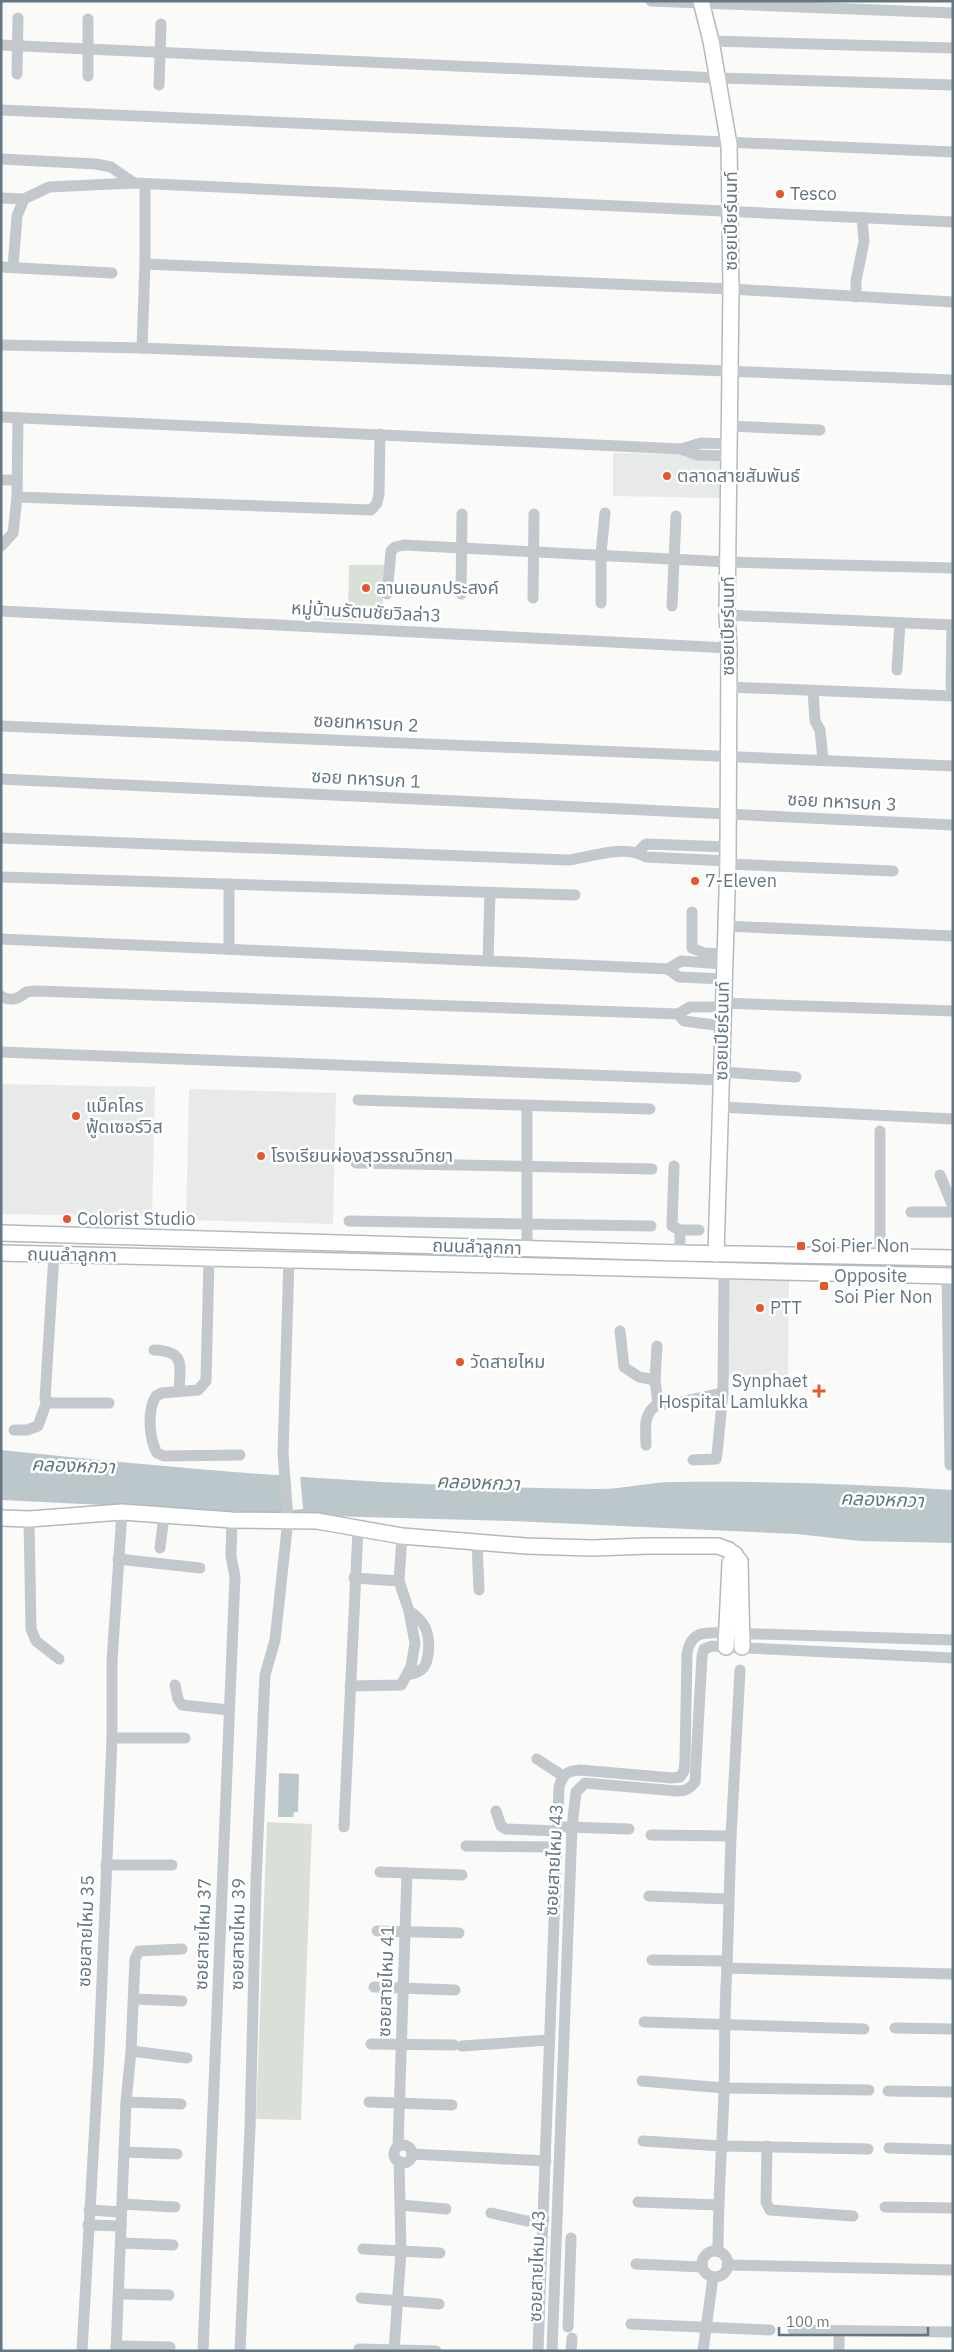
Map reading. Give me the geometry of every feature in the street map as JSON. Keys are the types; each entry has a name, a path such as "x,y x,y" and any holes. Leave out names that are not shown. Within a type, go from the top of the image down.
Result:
{"street":[{"path":"651,1 953,13"},
{"name":"ซอยเปียร์นนท์","path":"701,2 711,41 729,144 731,212 727,615 730,758 716,1254"},
{"path":"17,74 18,18"},
{"path":"88,19 88,76"},
{"path":"159,85 161,24"},
{"path":"711,41 953,48"},
{"path":"1,46 718,78 953,85"},
{"path":"1,110 729,144 953,152"},
{"path":"1,160 96,164 111,167 140,184"},
{"path":"140,184 145,264 142,348"},
{"path":"1,198 24,199 50,187 140,184 953,222"},
{"path":"24,199 17,216 7,267 112,273"},
{"path":"856,297 856,281 864,241 862,218"},
{"path":"145,264 731,289 953,302"},
{"path":"1,345 142,348 953,380"},
{"path":"1,417 681,449 698,455 729,450"},
{"path":"1,546 13,533 17,497 18,418"},
{"path":"729,426 820,430"},
{"path":"17,497 371,510 377,503 379,494 380,434"},
{"path":"1,480 17,480"},
{"path":"601,603 601,554 605,513"},
{"path":"461,594 462,514"},
{"path":"533,598 534,514"},
{"path":"672,606 676,516"},
{"path":"387,594 389,556 395,547 404,545 728,562 953,568"},
{"name":"หมู่บ้านรัตนชัยวิลล่า3","path":"1,611 729,648"},
{"path":"727,615 952,625 952,691 728,687"},
{"path":"897,670 900,624"},
{"path":"814,690 815,721 820,730 823,760"},
{"name":"ซอยทหารบก 2","path":"1,726 953,766"},
{"name":"ซอย ทหารบก 1","path":"1,779 729,814"},
{"name":"ซอย ทหารบก 3","path":"729,814 953,825"},
{"path":"1,838 568,860 617,851 638,852 646,856 728,858 893,871"},
{"path":"1,877 575,896"},
{"path":"229,884 229,949"},
{"path":"488,960 490,893"},
{"path":"692,912 692,948 704,953 724,966"},
{"path":"725,926 953,936"},
{"path":"1,939 668,968 681,961 724,966"},
{"path":"668,968 679,977 724,966"},
{"path":"1,996 12,999 20,998 26,992 37,991 678,1014 690,1007 722,1005 953,1011"},
{"path":"678,1014 684,1021 723,1026"},
{"path":"1,1052 796,1077"},
{"path":"358,1100 650,1109"},
{"path":"527,1248 528,1106"},
{"path":"720,1108 953,1119"},
{"path":"880,1131 880,1257"},
{"path":"356,1163 652,1169"},
{"path":"674,1166 672,1222 675,1229 698,1230"},
{"path":"940,1175 953,1207"},
{"path":"911,1212 953,1212"},
{"path":"348,1221 651,1226"},
{"path":"680,1230 680,1253"},
{"name":"ถนนลำลูกกา","path":"1,1233 716,1254 953,1258"},
{"path":"468,1247 470,1265"},
{"name":"ถนนลำลูกกา","path":"1,1253 950,1276"},
{"path":"14,1430 27,1430 38,1426 47,1401 44,1391 54,1255"},
{"path":"209,1259 206,1381 198,1390 162,1393 156,1396 152,1401 152,1440 157,1453 164,1456 240,1455"},
{"name":"ซอยสายไหม 39","path":"240,2351 250,2128 256,1883 265,1675 275,1640 288,1517 283,1453 289,1260"},
{"path":"692,1460 716,1458 723,1393 724,1272"},
{"path":"950,1276 950,1465"},
{"path":"620,1331 624,1367 639,1377 655,1380"},
{"path":"657,1346 655,1380 658,1404"},
{"path":"154,1350 168,1351 177,1355 180,1361 179,1391"},
{"path":"646,1445 646,1418 652,1407 658,1404 672,1404 723,1393"},
{"path":"47,1401 109,1403"},
{"path":"1,1518 29,1519 122,1512 232,1520 288,1517 402,1536 477,1542 592,1548 718,1546 735,1554 730,1563 734,1640"},
{"name":"ซอยสายไหม 35","path":"82,2351 99,2052 112,1738 112,1662 122,1512"},
{"path":"160,1548 164,1516"},
{"path":"29,1519 31,1629 36,1641 59,1658"},
{"name":"ซอยสายไหม 37","path":"203,2351 236,1577 231,1556 232,1520"},
{"path":"344,1826 354,1578 358,1529"},
{"path":"350,1686 401,1685 408,1674 415,1643 409,1611 399,1581 402,1536"},
{"path":"477,1542 479,1590"},
{"path":"118,1559 200,1568"},
{"path":"354,1578 399,1581"},
{"path":"538,2351 550,2083 549,2040 558,1787 563,1776 568,1771 580,1770 672,1778 680,1777 684,1771 685,1760 686,1697 690,1641 704,1633 734,1640 953,1640"},
{"name":"ซอยสายไหม 43","path":"552,2351 572,1827 576,1792 585,1783 677,1791 686,1791 691,1788 695,1782 702,1656 704,1649 712,1646 734,1640 953,1658"},
{"path":"718,2251 718,2205 724,2088 723,2024 727,1964 730,1836 740,1670"},
{"path":"175,1685 178,1699 182,1705 229,1710"},
{"path":"112,1738 185,1738"},
{"path":"537,1759 563,1776"},
{"path":"496,1811 501,1826 506,1829 557,1829 572,1827 629,1829"},
{"path":"652,1835 730,1836"},
{"path":"466,1846 556,1847"},
{"path":"106,1865 172,1865"},
{"path":"380,1872 462,1874"},
{"name":"ซอยสายไหม 41","path":"398,2146 401,2103 402,1988 407,1873"},
{"path":"649,1896 728,1899"},
{"path":"377,1931 459,1933"},
{"path":"170,2347 116,2348 126,2102 132,2051 135,1959 139,1951 182,1949"},
{"path":"652,1960 953,1974"},
{"path":"374,1987 455,1990"},
{"path":"134,1999 182,2002"},
{"path":"644,2022 864,2029"},
{"path":"895,2028 953,2029"},
{"path":"371,2044 458,2046 549,2040"},
{"path":"132,2051 187,2058"},
{"path":"642,2081 724,2088 869,2090"},
{"path":"888,2090 953,2092"},
{"path":"126,2102 181,2104"},
{"path":"369,2102 452,2105"},
{"path":"643,2141 722,2146 868,2149"},
{"path":"394,2350 401,2252 401,2205 399,2161 394,2154 398,2146 408,2146 412,2154"},
{"path":"767,2146 766,2202 770,2210 853,2216"},
{"path":"889,2148 953,2150"},
{"path":"124,2152 177,2154"},
{"path":"412,2154 546,2161"},
{"path":"399,2161 408,2161 412,2154"},
{"path":"638,2202 718,2205"},
{"path":"401,2205 446,2209"},
{"path":"89,2210 175,2207"},
{"path":"886,2207 953,2208"},
{"path":"491,2213 526,2221 544,2220"},
{"path":"88,2225 121,2226"},
{"path":"571,2351 570,2270 572,2238"},
{"path":"121,2242 174,2245"},
{"path":"363,2249 440,2253"},
{"path":"718,2251 725,2256 727,2265 724,2272 713,2276 706,2274 702,2267 705,2255 718,2251"},
{"path":"636,2264 702,2267"},
{"path":"727,2265 953,2270"},
{"path":"542,2266 570,2270"},
{"path":"703,2351 713,2276"},
{"path":"119,2294 169,2295"},
{"path":"361,2298 439,2304"},
{"path":"631,2324 770,2330"},
{"path":"793,2330 953,2332"},
{"path":"839,2331 839,2351"},
{"path":"359,2348 436,2351"}],"shaded area":[{"name":"ตลาดสายสัมพันธ์","path":"613,453 722,455 721,498 613,496"},
{"name":"ลานเอนกประสงค์","path":"349,565 384,565 382,621 324,620 324,611 348,611"},
{"path":"1,1084 155,1087 152,1217 1,1214"},
{"name":"โรงเรียนผ่องสุวรรณวิทยา","path":"189,1089 336,1093 333,1224 186,1220"},
{"path":"727,1278 789,1280 788,1378 726,1377"},
{"path":"267,1822 312,1824 301,2120 256,2119"}],"water":[{"name":"คลองหกวา","path":"1,1450 297,1477 446,1485 604,1489 665,1482 744,1482 953,1490 953,1543 860,1541 797,1534 512,1521 326,1516 1,1500"},
{"path":"279,1773 299,1774 298,1812 294,1812 293,1817 278,1817"}],"pier":[{"path":"287,1473 300,1474 303,1509 291,1510"}],"place":[{"name":"Tesco","path":"780,194"},
{"name":"ตลาดสายสัมพันธ์","path":"667,476"},
{"name":"ลานเอนกประสงค์","path":"366,588"},
{"name":"7-Eleven","path":"695,881"},
{"name":"แม็คโคร ฟู้ดเซอร์วิส","path":"76,1116"},
{"name":"โรงเรียนผ่องสุวรรณวิทยา","path":"261,1156"},
{"name":"Colorist Studio","path":"67,1219"},
{"name":"Soi Pier Non","path":"801,1246"},
{"name":"Opposite Soi Pier Non","path":"824,1286"},
{"name":"PTT","path":"760,1308"},
{"name":"วัดสายไหม","path":"460,1362"},
{"name":"Synphaet Hospital Lamlukka","path":"819,1391"}]}
